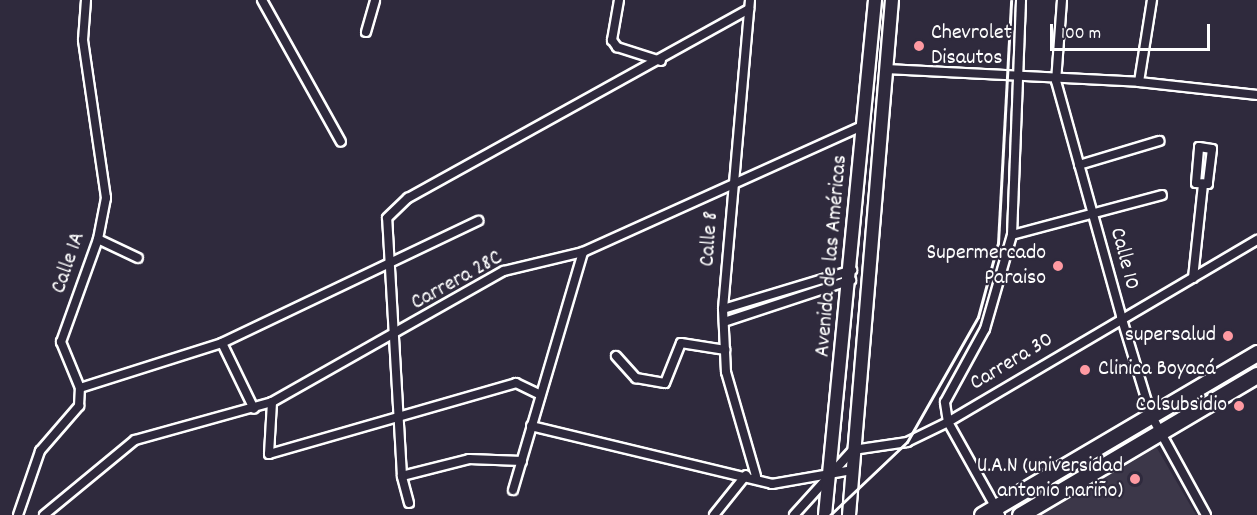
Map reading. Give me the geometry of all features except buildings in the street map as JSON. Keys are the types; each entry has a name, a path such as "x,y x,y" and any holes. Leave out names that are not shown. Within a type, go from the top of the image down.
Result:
{"highway":[{"path":"992,512 1257,353"},
{"path":"1020,515 1257,375"}],"main road":[{"name":"Avenida de las Américas","path":"825,515 852,271 874,0"},
{"name":"Avenida de las Américas","path":"849,515 892,0"},
{"path":"862,148 879,150"},
{"path":"852,271 870,264"}],"street":[{"name":"Calle 1A","path":"81,388 61,342 98,239 106,198 83,40 86,0"},
{"path":"262,0 341,142"},
{"path":"366,32 375,0"},
{"path":"618,0 612,40 617,47 661,61"},
{"path":"992,512 948,422 945,402 985,328 1012,235 1022,79 1021,0"},
{"name":"Calle 10","path":"1062,0 1056,81 1121,316 1151,415 1206,515"},
{"path":"1139,82 1152,0"},
{"path":"409,503 402,476 397,417 396,336 386,264 387,218 395,208 661,61 750,5"},
{"name":"Calle 8","path":"750,5 731,189 723,309 726,372 756,476"},
{"path":"886,69 1056,81 1139,82 1257,95"},
{"name":"Carrera 28C","path":"44,515 135,440 254,409 272,402 396,336 504,271 583,252 731,189 864,125"},
{"path":"1079,165 1159,141"},
{"path":"1193,278 1203,184"},
{"path":"1012,235 1092,211 1162,195"},
{"path":"18,515 40,451 79,406 81,388 222,343 478,221"},
{"path":"98,239 138,258"},
{"name":"Carrera 30","path":"854,450 907,442 948,422 1121,316 1193,278 1257,240"},
{"path":"513,490 539,394 583,252"},
{"path":"723,309 852,271"},
{"path":"724,322 852,271"},
{"path":"222,343 254,409"},
{"path":"616,356 636,378 665,383 681,343 725,350"},
{"path":"272,402 268,454 516,383 539,394"},
{"path":"531,426 756,476 782,485 831,470 852,470"},
{"path":"794,515 831,470 854,450"},
{"path":"402,476 469,459 522,461"},
{"path":"714,515 746,475"}],"shaded area":[{"name":"U.A.N (universidad antonio nariño)","path":"1154,443 1196,515 1035,515"}],"railway":[{"path":"830,515 907,442 978,317 998,243 1011,0"}],"place":[{"name":"Chevrolet Disautos","path":"919,46"},
{"name":"Supermercado Paraiso","path":"1058,266"},
{"name":"supersalud","path":"1228,336"},
{"name":"Clinica Boyacá","path":"1085,370"},
{"name":"Colsubsidio","path":"1239,406"},
{"name":"U.A.N (universidad antonio nariño)","path":"1135,479"}]}
